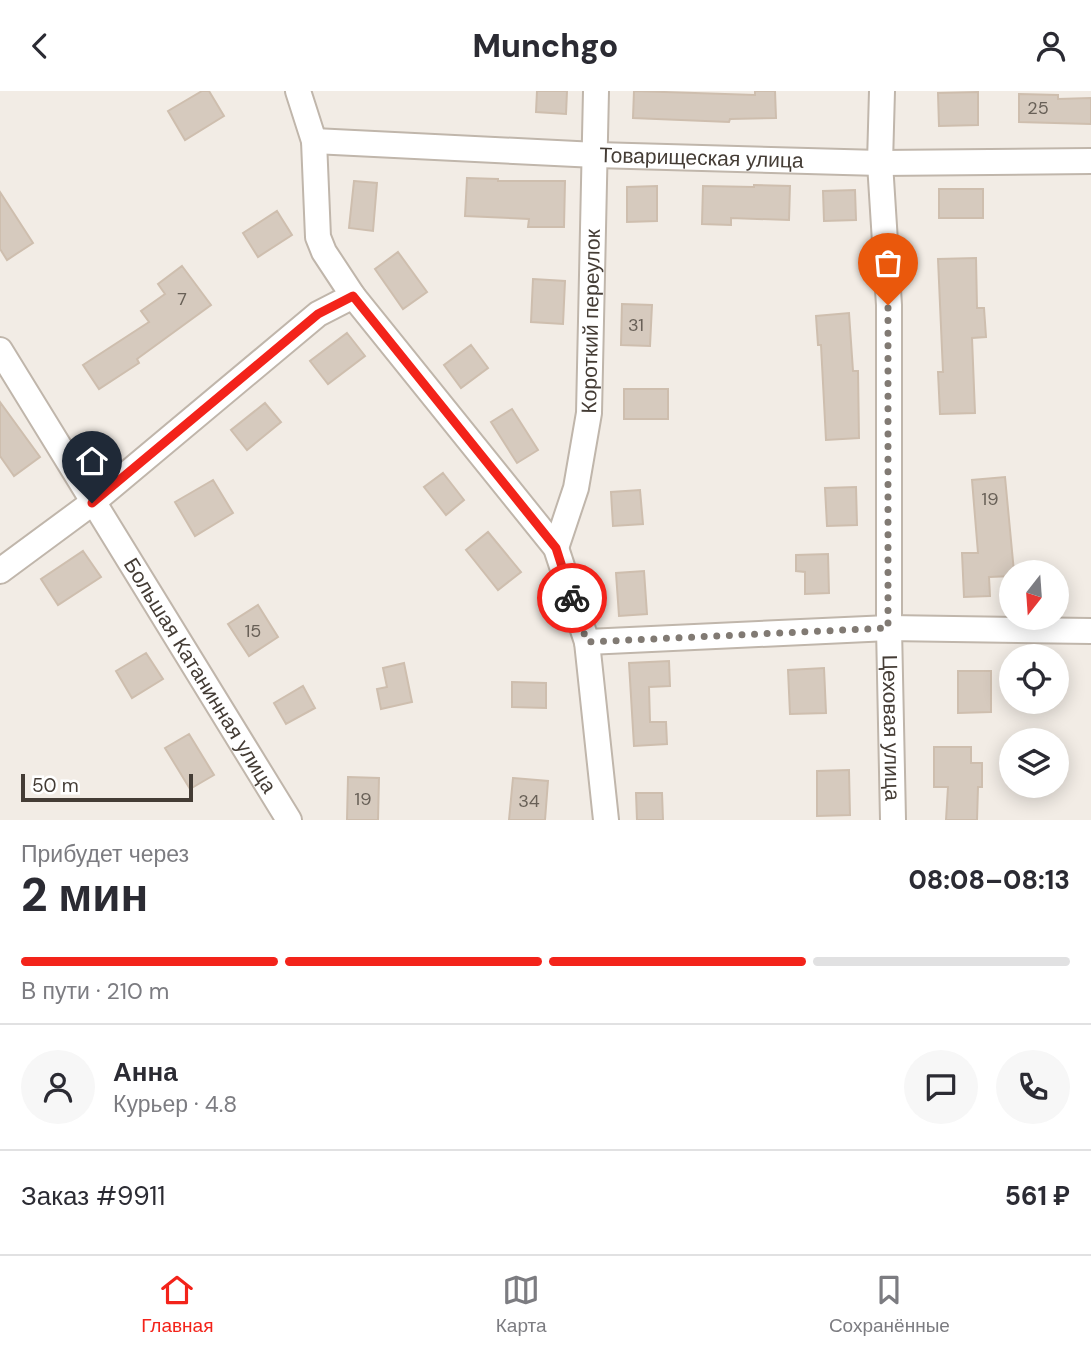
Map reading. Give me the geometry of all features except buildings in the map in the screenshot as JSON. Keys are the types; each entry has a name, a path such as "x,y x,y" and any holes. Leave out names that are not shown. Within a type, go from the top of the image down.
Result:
{"street":[{"path":"298,91 314,141 318,237 324,251 353,296 556,548 587,642 606,820"},
{"name":"Короткий переулок","path":"556,548 576,488 589,413 597,91"},
{"name":"Цеховая улица","path":"881,91 880,163 888,305 888,628 892,820"},
{"name":"Товарищеская улица","path":"314,141 596,155 880,163 1091,161"},
{"path":"0,571 92,503 318,314 353,296"},
{"name":"Большая Катанинная улица","path":"0,350 289,820"},
{"path":"587,642 888,628 1091,631"}],"way so far":[{"path":"572,598 587,642 888,628 888,305"}],"route":[{"path":"92,503 318,314 353,296 556,548 572,598"}]}
